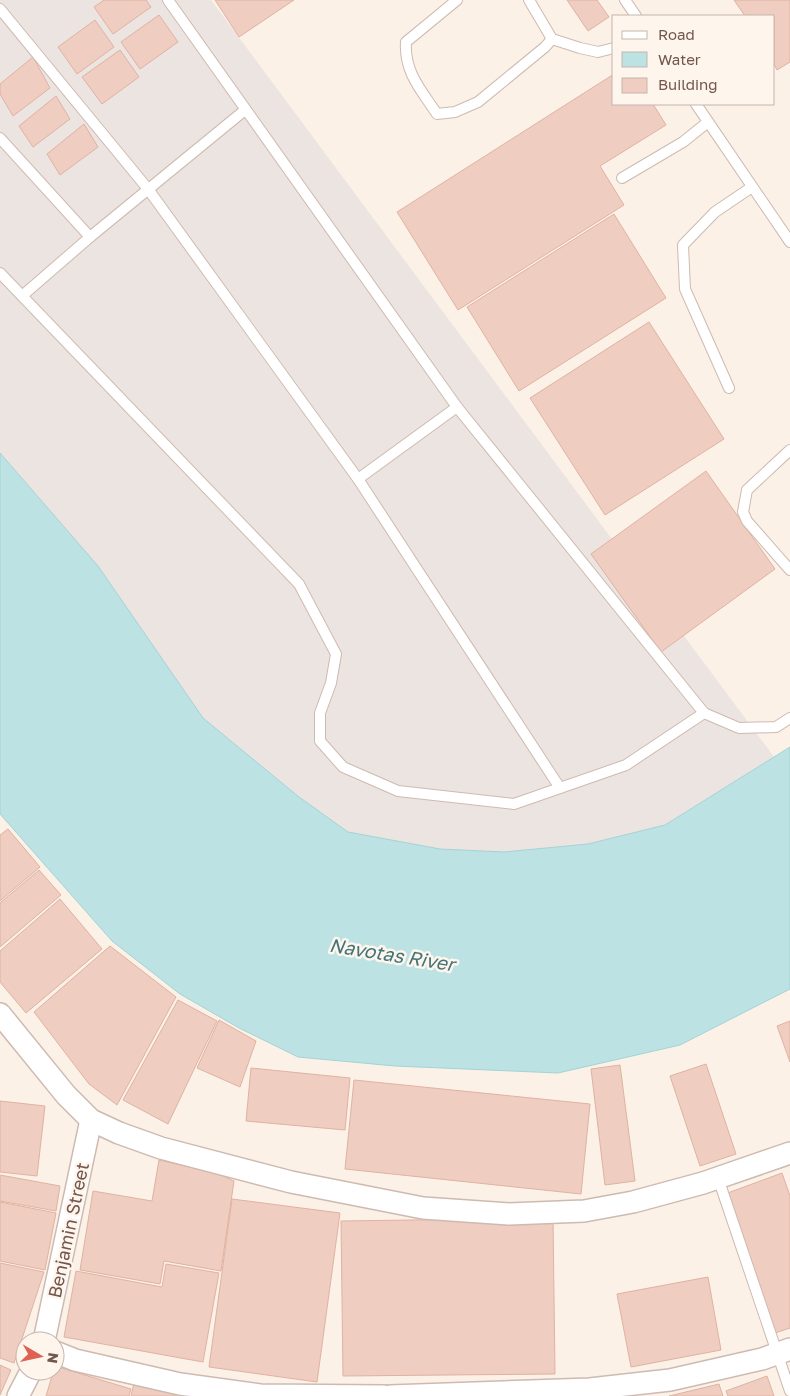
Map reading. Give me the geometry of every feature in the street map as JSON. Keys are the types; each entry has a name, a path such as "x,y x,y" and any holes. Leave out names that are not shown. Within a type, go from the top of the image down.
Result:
{"street":[{"path":"0,1014 66,1095 91,1120 119,1133 161,1148 291,1182 423,1208 509,1214 584,1211 633,1202 718,1178 790,1153"},
{"name":"Benjamin Street","path":"46,1331 91,1120"},
{"path":"390,1396 590,1389 661,1381 762,1359 783,1351"},
{"path":"65,1356 75,1360 180,1384 260,1395 384,1396"},
{"path":"18,1396 26,1381"}],"lane":[{"path":"168,0 458,407 704,713 739,728 776,727 790,718"},
{"path":"457,0 406,42 405,56 411,76 437,114 455,112 478,102 545,47 552,39"},
{"path":"529,0 552,39 598,52 612,48"},
{"path":"625,0 635,15"},
{"path":"0,9 148,189 358,479 560,788"},
{"path":"697,105 790,242"},
{"path":"22,296 90,237 245,110"},
{"path":"622,178 683,142 708,122"},
{"path":"0,138 90,237"},
{"path":"730,388 685,289 683,245 715,212 752,187"},
{"path":"0,273 300,584 336,654 330,683 320,713 320,741 343,767 398,791 514,804 626,765 704,713"},
{"path":"358,479 458,407"},
{"path":"790,450 747,490 743,512 747,521 790,570"},
{"path":"718,1178 783,1351 790,1391"}],"shaded area":[{"path":"0,0 211,0 774,757 665,825 588,844 504,852 440,849 348,832 299,797 203,718 98,566 0,453"}],"water":[{"name":"Navotas River","path":"0,453 98,566 203,718 299,797 348,832 440,849 504,852 588,844 665,825 790,747 790,989 680,1045 558,1073 395,1066 298,1057 239,1028 180,994 112,941 0,814"}],"building":[{"path":"104,0 146,0 151,7 113,34 94,7"},
{"path":"215,0 294,0 239,37"},
{"path":"567,0 597,0 609,17 588,31"},
{"path":"734,0 790,0 790,62 777,70 775,66 775,15 744,15"},
{"path":"159,15 178,42 140,69 121,42"},
{"path":"95,20 114,47 77,74 58,47"},
{"path":"120,50 139,77 102,104 82,77"},
{"path":"33,57 50,88 13,116 0,94 0,84"},
{"path":"612,75 612,105 654,105 666,125 600,166 624,205 458,310 397,212"},
{"path":"56,96 70,119 33,147 19,126"},
{"path":"84,124 98,147 60,175 47,154"},
{"path":"614,214 666,298 519,391 467,307"},
{"path":"649,322 724,439 605,515 530,398"},
{"path":"706,471 775,569 661,652 591,554"},
{"path":"8,829 40,867 0,901 0,835"},
{"path":"39,870 61,895 0,947 0,903"},
{"path":"60,899 102,949 26,1013 0,982 0,951"},
{"path":"110,946 176,997 117,1105 89,1084 34,1012"},
{"path":"178,1000 217,1021 168,1124 123,1100"},
{"path":"219,1020 256,1041 240,1087 197,1068"},
{"path":"790,1021 790,1062 777,1026"},
{"path":"706,1064 736,1154 700,1166 670,1076"},
{"path":"620,1065 635,1181 605,1185 591,1069"},
{"path":"251,1068 350,1078 345,1130 246,1121"},
{"path":"354,1080 590,1104 581,1194 345,1169"},
{"path":"0,1101 45,1106 37,1176 0,1172"},
{"path":"159,1160 216,1173 234,1181 221,1271 164,1261 160,1284 80,1270 93,1191 152,1201"},
{"path":"782,1173 790,1196 790,1328 775,1333 725,1194"},
{"path":"0,1175 60,1186 56,1211 0,1201"},
{"path":"232,1199 340,1213 317,1382 209,1367"},
{"path":"0,1202 56,1213 45,1270 0,1261"},
{"path":"553,1218 555,1374 343,1376 341,1221"},
{"path":"0,1263 44,1272 25,1331 15,1331 14,1363 0,1358"},
{"path":"166,1264 219,1273 203,1362 65,1337 76,1271 162,1287"},
{"path":"708,1277 721,1350 631,1367 617,1294"},
{"path":"0,1365 11,1370 0,1395"},
{"path":"65,1369 131,1389 129,1396 46,1396 50,1381 65,1381"},
{"path":"767,1376 774,1396 728,1396 726,1391"},
{"path":"134,1383 199,1396 131,1396"},
{"path":"719,1384 723,1396 669,1396"}]}
